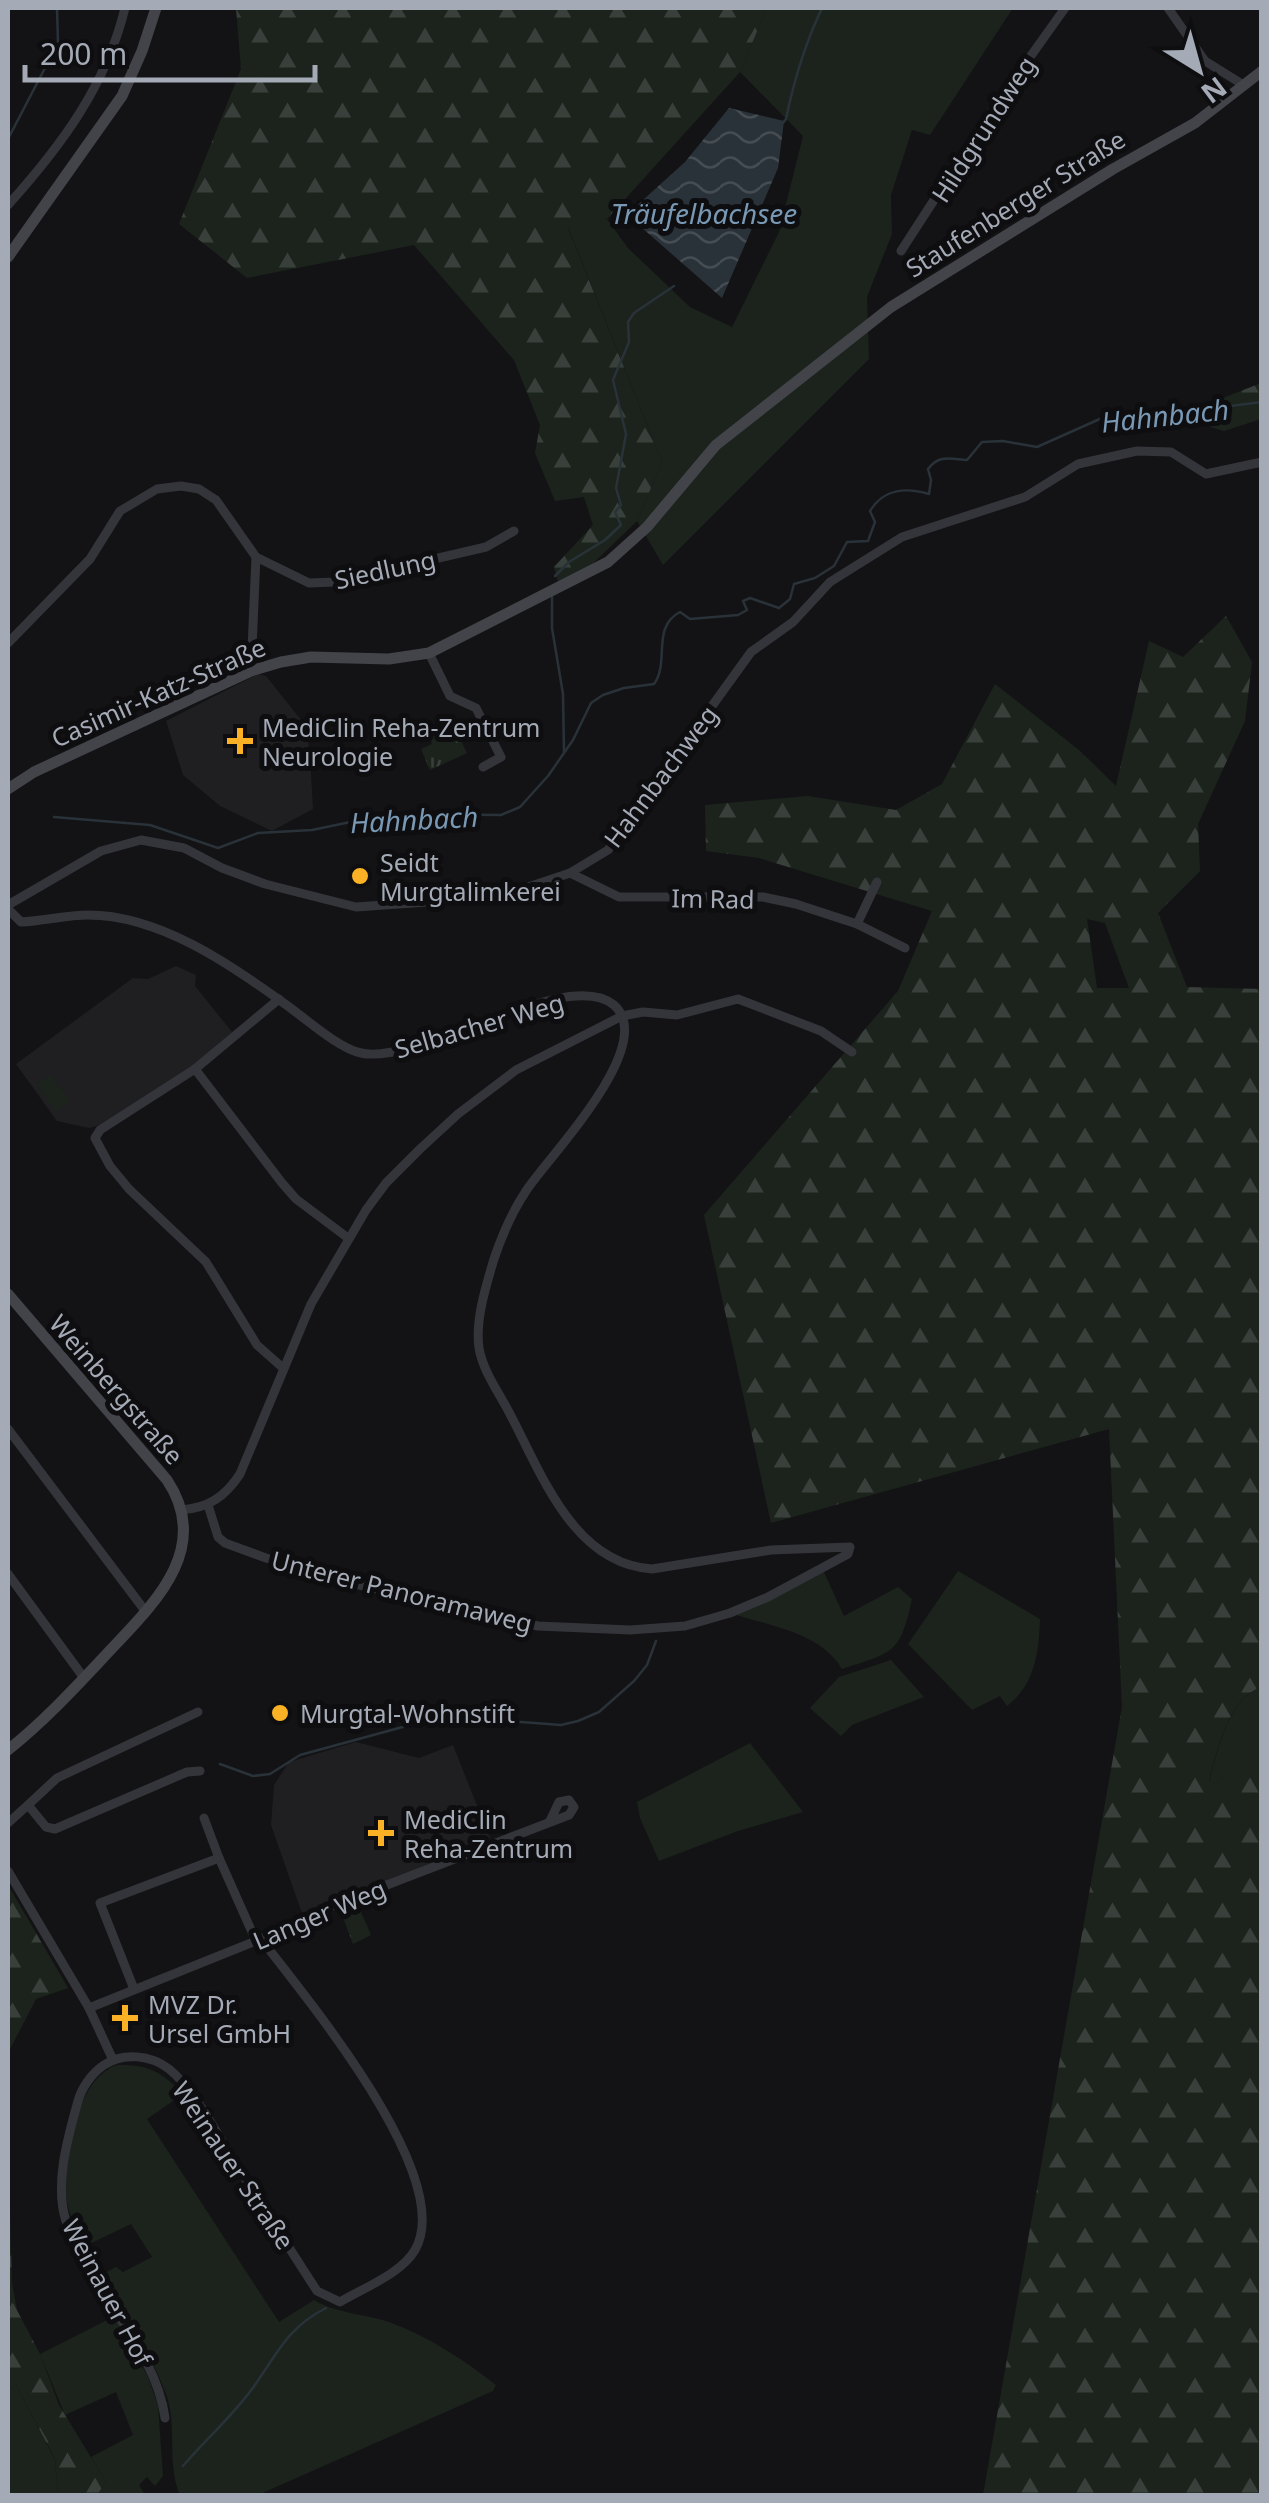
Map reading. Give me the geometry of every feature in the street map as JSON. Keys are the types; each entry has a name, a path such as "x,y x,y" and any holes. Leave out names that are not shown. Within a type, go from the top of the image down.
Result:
{"street":[{"path":"8,205 59,146 96,88 125,8"},
{"path":"8,257 122,96 156,8"},
{"name":"Hildgrundweg","path":"901,251 993,108 1065,8"},
{"path":"1168,8 1205,62 1242,84"},
{"name":"Staufenberger Straße","path":"891,307 1156,143 1195,123 1262,71"},
{"name":"Casimir-Katz-Straße","path":"8,790 28,776 251,672 312,657 389,659 428,653 588,572 618,554 646,527 716,446 891,307"},
{"name":"Hahnbachweg","path":"8,907 101,850 141,840 184,848 265,884 356,908 498,898 570,873 608,850 751,652 794,622 830,582 902,537 1024,497 1078,464 1137,451 1171,452 1206,474 1262,462"},
{"path":"8,642 90,559 120,511 157,489 181,486 199,489 216,500 256,557 251,672"},
{"name":"Siedlung","path":"256,557 309,582 335,582 486,547 514,531"},
{"path":"428,653 450,696 476,708 501,758 483,767"},
{"name":"Im Rad","path":"570,873 619,896 763,898 796,904 857,924 905,948"},
{"path":"857,924 877,882"},
{"name":"Selbacher Weg","path":"8,907 21,922 91,914 136,922 218,960 343,1045 364,1054 415,1046 504,1014 579,997 610,1002 622,1016 643,1012 677,1015 738,998 821,1030 852,1052"},
{"path":"278,999 195,1069 100,1130 96,1138 110,1166 129,1189 206,1262 257,1346 283,1368"},
{"path":"8,1750 84,1678 167,1586 178,1560 182,1510 208,1505 224,1495 240,1474 310,1304 386,1183 484,1093 516,1070 622,1016"},
{"name":"Unterer Panoramaweg","path":"208,1505 215,1530 225,1543 342,1581 538,1626 630,1630 685,1626 768,1597 848,1554 850,1547 842,1546 771,1550 652,1569 638,1568 602,1553 560,1508 486,1370 478,1334 494,1258 528,1188 596,1100 614,1068 624,1038 622,1016"},
{"path":"195,1069 296,1199 348,1238"},
{"name":"Weinbergstraße","path":"8,1294 167,1480 182,1510"},
{"path":"8,1430 146,1612"},
{"path":"8,1574 84,1678"},
{"path":"8,1823 57,1778 198,1712"},
{"path":"28,1805 46,1827 55,1830 187,1772 200,1770"},
{"path":"204,1818 258,1940"},
{"name":"Langer Weg","path":"89,2008 327,1908 550,1821"},
{"path":"134,1989 100,1902 219,1858"},
{"path":"8,1871 89,2008 113,2060"},
{"name":"Weinauer Straße","path":"113,2060 146,2058 176,2075 318,2291 340,2302 401,2265 415,2251 424,2210 406,2154 362,2076 323,2019 258,1940"},
{"name":"Weinauer Hof","path":"113,2060 99,2068 80,2092 64,2161 62,2196 66,2221 77,2246 158,2384 166,2418"}],"shaded area":[{"name":"MediClin Reha-Zentrum Neurologie","path":"258,674 266,676 306,726 310,756 313,809 272,831 220,806 183,775 166,721"},
{"path":"176,966 196,975 195,986 232,1032 194,1065 101,1125 89,1128 57,1121 16,1064 133,978 148,979"},
{"name":"MediClin Reha-Zentrum","path":"356,1742 419,1758 453,1745 491,1841 303,1916 271,1825 274,1785 289,1762"}],"green space":[{"path":"236,8 767,8 740,72 607,219 568,228 662,462 637,521 582,574 558,582 554,567 593,525 584,497 555,501 535,453 540,425 514,360 414,245 247,278 179,224 241,69"},
{"path":"767,8 1013,8 930,135 912,130 891,195 892,234 867,297 869,359 663,565 637,521 662,462 568,227 607,219 628,248 690,307 732,327 779,232 803,136 740,72"},
{"path":"1261,383 1261,419 1224,431 1164,413 1213,402"},
{"path":"1226,616 1252,662 1245,721 1198,824 1200,871 1158,913 1187,987 1261,989 1261,1687 1240,1702 1232,1714 1209,1782 1215,1784 1258,1751 1261,1744 1261,2495 983,2495 1122,1707 1109,1429 771,1523 704,1215 898,991 932,911 759,858 706,851 705,805 808,796 896,810 942,784 995,684 1079,750 1116,786 1149,641 1183,657","holes":["1087,919 1105,923 1129,988 1097,988"]},
{"path":"452,723 467,753 430,770 421,749 432,744 428,733"},
{"path":"50,1074 70,1101 56,1111 36,1085"},
{"path":"823,1570 844,1616 898,1587 912,1599 903,1631 892,1649 842,1669 833,1657 808,1639 733,1614"},
{"path":"958,1571 1040,1619 1037,1655 1029,1678 1007,1706 1000,1696 972,1710 908,1644"},
{"path":"891,1660 924,1697 852,1725 841,1736 810,1708 839,1677"},
{"path":"1261,1687 1259,1751 1215,1784 1209,1783 1232,1714 1240,1702"},
{"path":"750,1743 803,1812 659,1861 637,1802"},
{"path":"8,1885 68,1988 36,1999 8,2053"},
{"path":"360,1910 371,1935 353,1944 342,1915"},
{"path":"117,2065 154,2071 183,2094 147,2119 279,2322 314,2300 389,2322 458,2358 496,2385 493,2391 258,2495 180,2495 166,2394 144,2348 99,2276 116,2267 123,2272 152,2257 131,2224 83,2247 67,2202 65,2179 75,2121 92,2086"},
{"path":"8,2145 12,2283 17,2310 40,2354 59,2405 106,2482 97,2495 58,2495 55,2459 16,2385 8,2392"},
{"path":"115,2316 148,2377 158,2405 163,2476 155,2486 147,2477 139,2485 145,2495 97,2495 106,2482 91,2457 133,2435 116,2392 65,2415 40,2354"},
{"path":"16,2385 55,2460 58,2495 8,2495 8,2392"}],"water":[{"name":"Träufelbachsee","path":"729,108 784,121 778,168 722,298 633,220 633,209 685,162"}],"waterway":[{"path":"8,139 58,43 57,8"},
{"path":"783,123 822,8"},
{"path":"555,576 621,525 615,512 621,505 616,488 626,434 613,380 629,342 628,322 634,313 674,286"},
{"name":"Hahnbach","path":"54,817 150,825 218,848 258,833 312,830 389,814 501,815 520,807 548,776 573,740 591,703 624,688 654,684 661,666 663,636 671,618 680,612 690,619 738,615 747,610 743,601 750,598 779,608 790,599 794,584 815,578 834,566 847,542 868,541 875,522 870,511 881,498 904,491 929,494 928,469 936,461 967,460 982,442 1037,447 1102,418 1187,411 1209,416 1230,406 1262,402"},
{"path":"552,596 552,628 563,694 564,752"},
{"path":"220,1764 253,1776 270,1774 300,1755 421,1722 458,1717 561,1725 578,1721 599,1712 634,1681 647,1665 656,1641"},
{"path":"183,2466 240,2404 294,2331 326,2308"}],"place":[{"name":"MediClin Reha-Zentrum Neurologie","path":"240,741"},
{"name":"Seidt Murgtalimkerei","path":"360,876"},
{"name":"Murgtal-Wohnstift","path":"280,1713"},
{"name":"MediClin Reha-Zentrum","path":"381,1833"},
{"name":"MVZ Dr. Ursel GmbH","path":"125,2018"}]}
